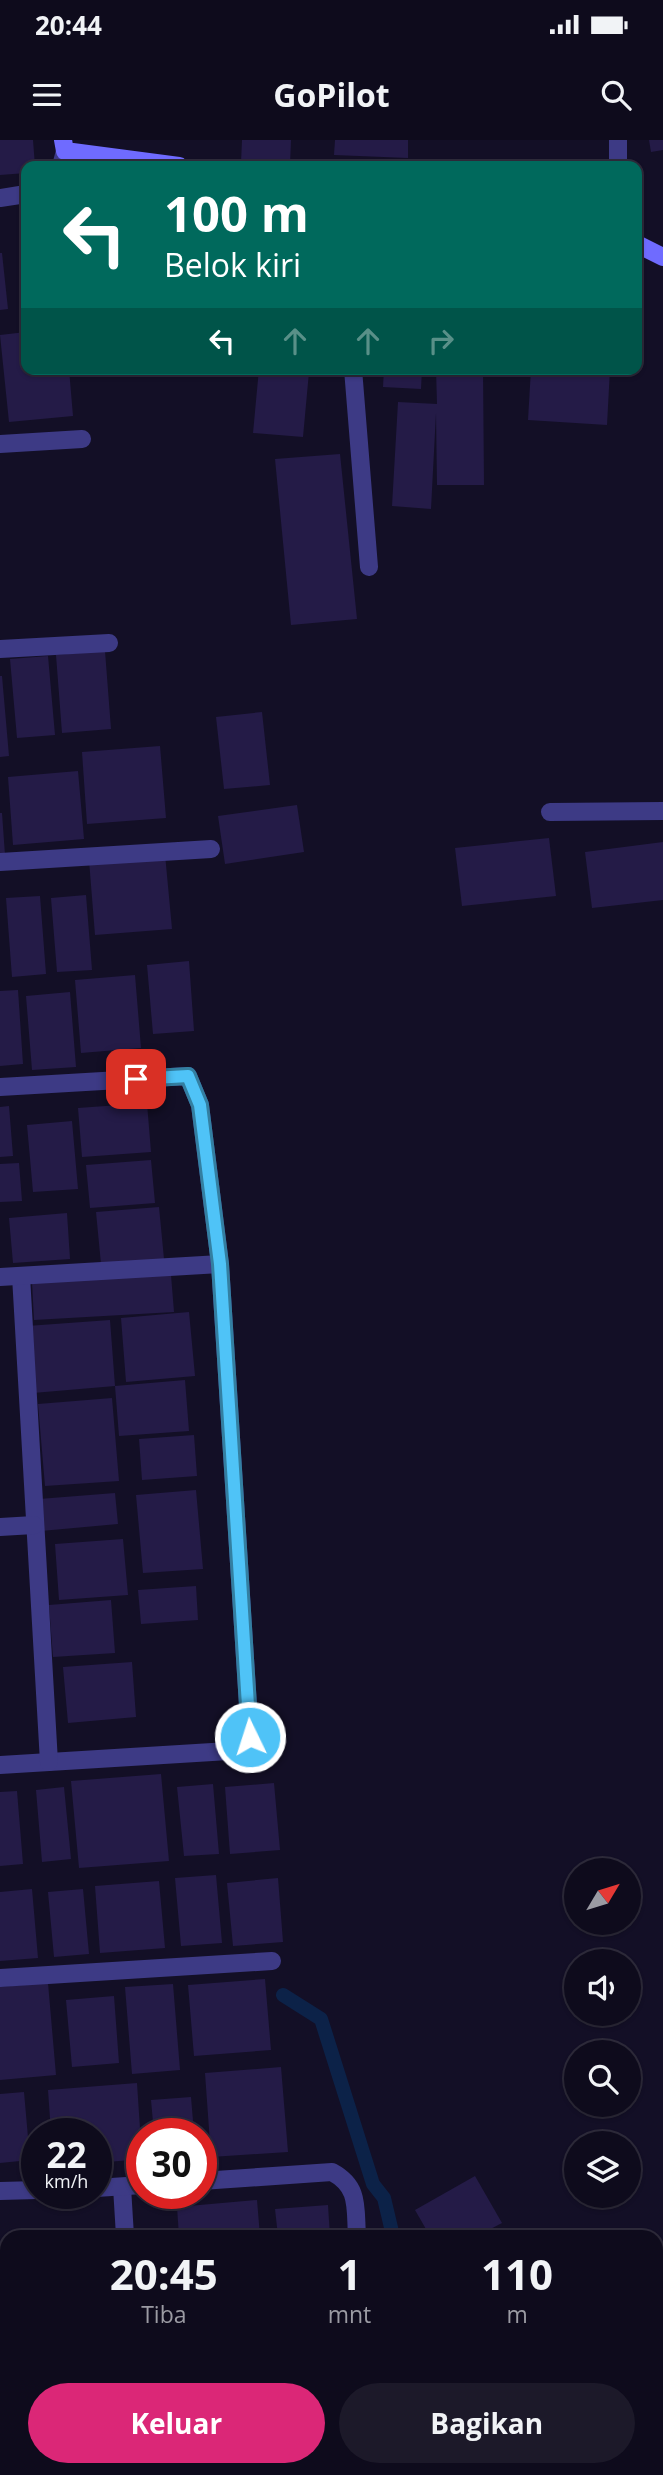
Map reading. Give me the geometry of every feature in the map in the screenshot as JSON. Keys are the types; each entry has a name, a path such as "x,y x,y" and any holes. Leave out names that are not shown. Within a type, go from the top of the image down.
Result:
{"street":[{"path":"618,140 618,161"},
{"path":"63,152 138,161"},
{"path":"0,198 21,195"},
{"path":"642,246 663,257"},
{"path":"353,375 369,567"},
{"path":"0,444 82,439"},
{"path":"0,649 108,643"},
{"path":"550,812 663,811"},
{"path":"0,862 211,849"},
{"path":"0,1087 188,1076 200,1105 220,1264 250,1737 244,1750 0,1765"},
{"path":"0,1277 220,1264"},
{"path":"21,1276 49,1762"},
{"path":"0,1527 34,1525"},
{"path":"0,1978 272,1961"},
{"path":"217,2180 332,2172 346,2179 353,2193 356,2230"},
{"path":"112,2187 126,2187"},
{"path":"122,2187 125,2230"},
{"path":"0,2191 21,2190"}],"building":[{"path":"0,140 33,140 35,161 21,161 21,173 0,175"},
{"path":"242,140 291,140 290,161 241,161"},
{"path":"335,140 408,140 408,158 334,155"},
{"path":"649,140 663,140 663,150 651,152"},
{"path":"0,253 8,309 0,310"},
{"path":"21,333 21,375 70,375 73,416 9,422 0,335"},
{"path":"258,375 309,375 303,437 253,433"},
{"path":"384,375 422,375 421,389 383,387"},
{"path":"436,375 483,375 484,485 437,485 436,413 431,509 392,506 398,402 437,404"},
{"path":"531,375 610,375 607,425 528,420"},
{"path":"340,454 357,619 291,625 275,459"},
{"path":"105,651 111,729 62,733 56,655"},
{"path":"48,656 55,735 17,738 10,659"},
{"path":"0,676 9,756 0,757"},
{"path":"262,712 270,785 224,789 216,717"},
{"path":"160,746 166,818 87,824 82,752"},
{"path":"78,771 84,839 13,845 8,777"},
{"path":"297,805 304,852 225,864 218,816"},
{"path":"2,813 5,855 0,855"},
{"path":"549,838 556,896 462,906 455,848"},
{"path":"663,842 663,900 592,908 585,852"},
{"path":"165,854 172,929 95,935 89,860"},
{"path":"86,895 92,970 57,972 51,898"},
{"path":"40,896 46,974 12,977 6,898"},
{"path":"189,961 194,1031 153,1034 147,965"},
{"path":"135,975 141,1048 81,1053 75,980"},
{"path":"18,990 23,1064 0,1066 0,991"},
{"path":"70,992 76,1067 32,1070 26,996"},
{"path":"147,1103 151,1152 82,1157 78,1108"},
{"path":"9,1106 13,1156 0,1157 0,1107"},
{"path":"72,1121 78,1189 33,1192 27,1125"},
{"path":"151,1160 155,1203 90,1208 86,1165"},
{"path":"19,1163 22,1201 0,1202 0,1164"},
{"path":"159,1207 164,1259 101,1264 96,1212"},
{"path":"67,1213 70,1259 13,1263 9,1218"},
{"path":"171,1275 174,1312 34,1320 32,1282"},
{"path":"189,1312 195,1376 126,1382 121,1318"},
{"path":"110,1320 115,1386 33,1393 27,1326"},
{"path":"185,1380 189,1431 119,1436 115,1386"},
{"path":"112,1398 119,1481 45,1486 38,1404"},
{"path":"194,1435 197,1476 142,1480 139,1439"},
{"path":"196,1490 203,1569 143,1573 136,1495"},
{"path":"115,1493 118,1524 41,1531 39,1499"},
{"path":"123,1539 128,1595 59,1600 55,1544"},
{"path":"196,1586 198,1620 141,1624 138,1590"},
{"path":"111,1600 115,1653 53,1657 49,1605"},
{"path":"132,1662 136,1717 68,1723 63,1667"},
{"path":"161,1774 169,1861 79,1868 71,1781"},
{"path":"274,1783 280,1850 230,1854 225,1787"},
{"path":"213,1784 219,1854 184,1856 177,1787"},
{"path":"64,1787 71,1859 42,1862 36,1790"},
{"path":"17,1791 23,1864 0,1866 0,1792"},
{"path":"216,1875 222,1943 181,1946 175,1878"},
{"path":"278,1878 283,1942 233,1946 227,1883"},
{"path":"159,1881 165,1948 100,1953 95,1886"},
{"path":"32,1889 38,1958 0,1961 0,1892"},
{"path":"83,1889 89,1954 54,1957 48,1892"},
{"path":"265,1979 271,2050 194,2056 188,1985"},
{"path":"48,1983 56,2075 0,2080 0,1987"},
{"path":"173,1984 180,2070 132,2074 125,1987"},
{"path":"114,1996 119,2063 72,2067 66,2000"},
{"path":"281,2067 288,2152 217,2157 217,2118 208,2118 205,2073"},
{"path":"137,2083 139,2118 126,2118 126,2160 112,2162 112,2118 50,2118 48,2090"},
{"path":"24,2092 26,2118 21,2118 21,2161 0,2163 0,2094"},
{"path":"191,2097 193,2118 153,2118 151,2100"},
{"path":"475,2176 502,2223 489,2230 427,2230 415,2210"},
{"path":"257,2200 260,2230 179,2230 177,2209 217,2209 217,2204"},
{"path":"328,2205 330,2230 277,2230 275,2209"}],"waterway":[{"path":"283,1995 321,2019 373,2184 384,2198 392,2230"}],"route":[{"path":"136,1079 188,1076 200,1105 220,1264 250,1737"}]}
